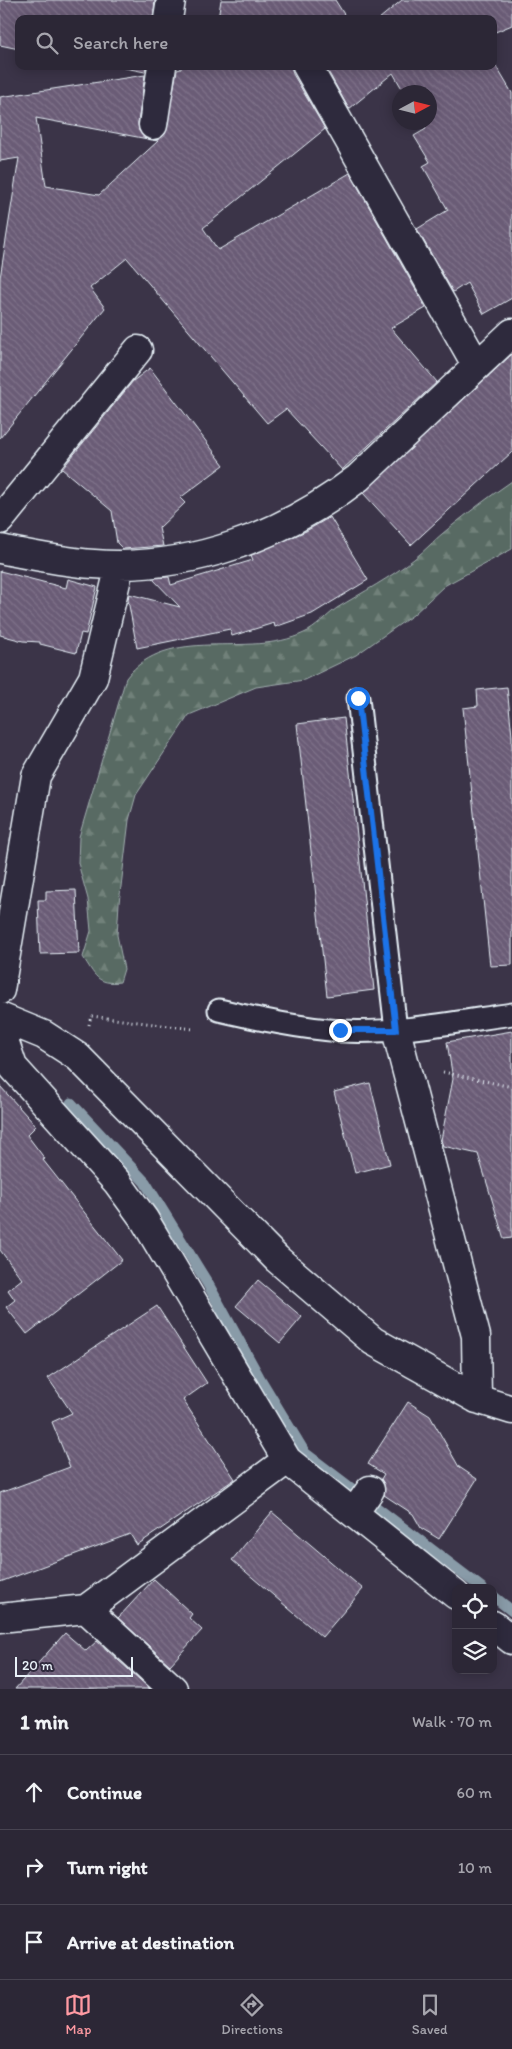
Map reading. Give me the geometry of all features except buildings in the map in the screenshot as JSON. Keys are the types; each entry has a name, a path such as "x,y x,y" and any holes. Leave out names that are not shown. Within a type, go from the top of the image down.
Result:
{"street":[{"path":"169,15 171,0"},
{"path":"153,125 161,70"},
{"path":"309,70 477,366"},
{"path":"0,549 92,564 120,565 208,555 238,544 309,513 358,478 512,333"},
{"path":"0,520 138,350"},
{"path":"0,990 36,776 93,678 120,565"},
{"path":"0,1017 44,1035 78,1057 277,1259 373,1341 477,1399 512,1410"},
{"path":"0,1028 13,1067 117,1182 144,1219 287,1460 362,1502 452,1591"},
{"path":"396,1030 476,1336 477,1399"},
{"path":"0,1618 86,1609 287,1460"},
{"path":"86,1609 173,1689"},
{"path":"497,1628 512,1640"}],"lane":[{"path":"358,698 396,1030"},
{"path":"219,1010 262,1020 340,1030 396,1030 512,1014"}],"path":[{"path":"91,1016 198,1029"},
{"path":"406,1064 512,1087"}],"green space":[{"path":"512,481 512,549 444,586 413,615 356,655 304,680 256,687 189,715 136,795 129,820 119,903 117,935 124,969 120,982 106,982 97,977 83,957 91,931 88,899 78,863 79,837 126,678 144,661 164,652 186,647 258,644 282,640 308,631 337,608 405,566 439,536"}],"waterway":[{"path":"71,1103 145,1182 208,1284 259,1377 305,1453 477,1584"},
{"path":"497,1599 512,1611"}],"route":[{"path":"340,1030 396,1030 358,698"}]}
